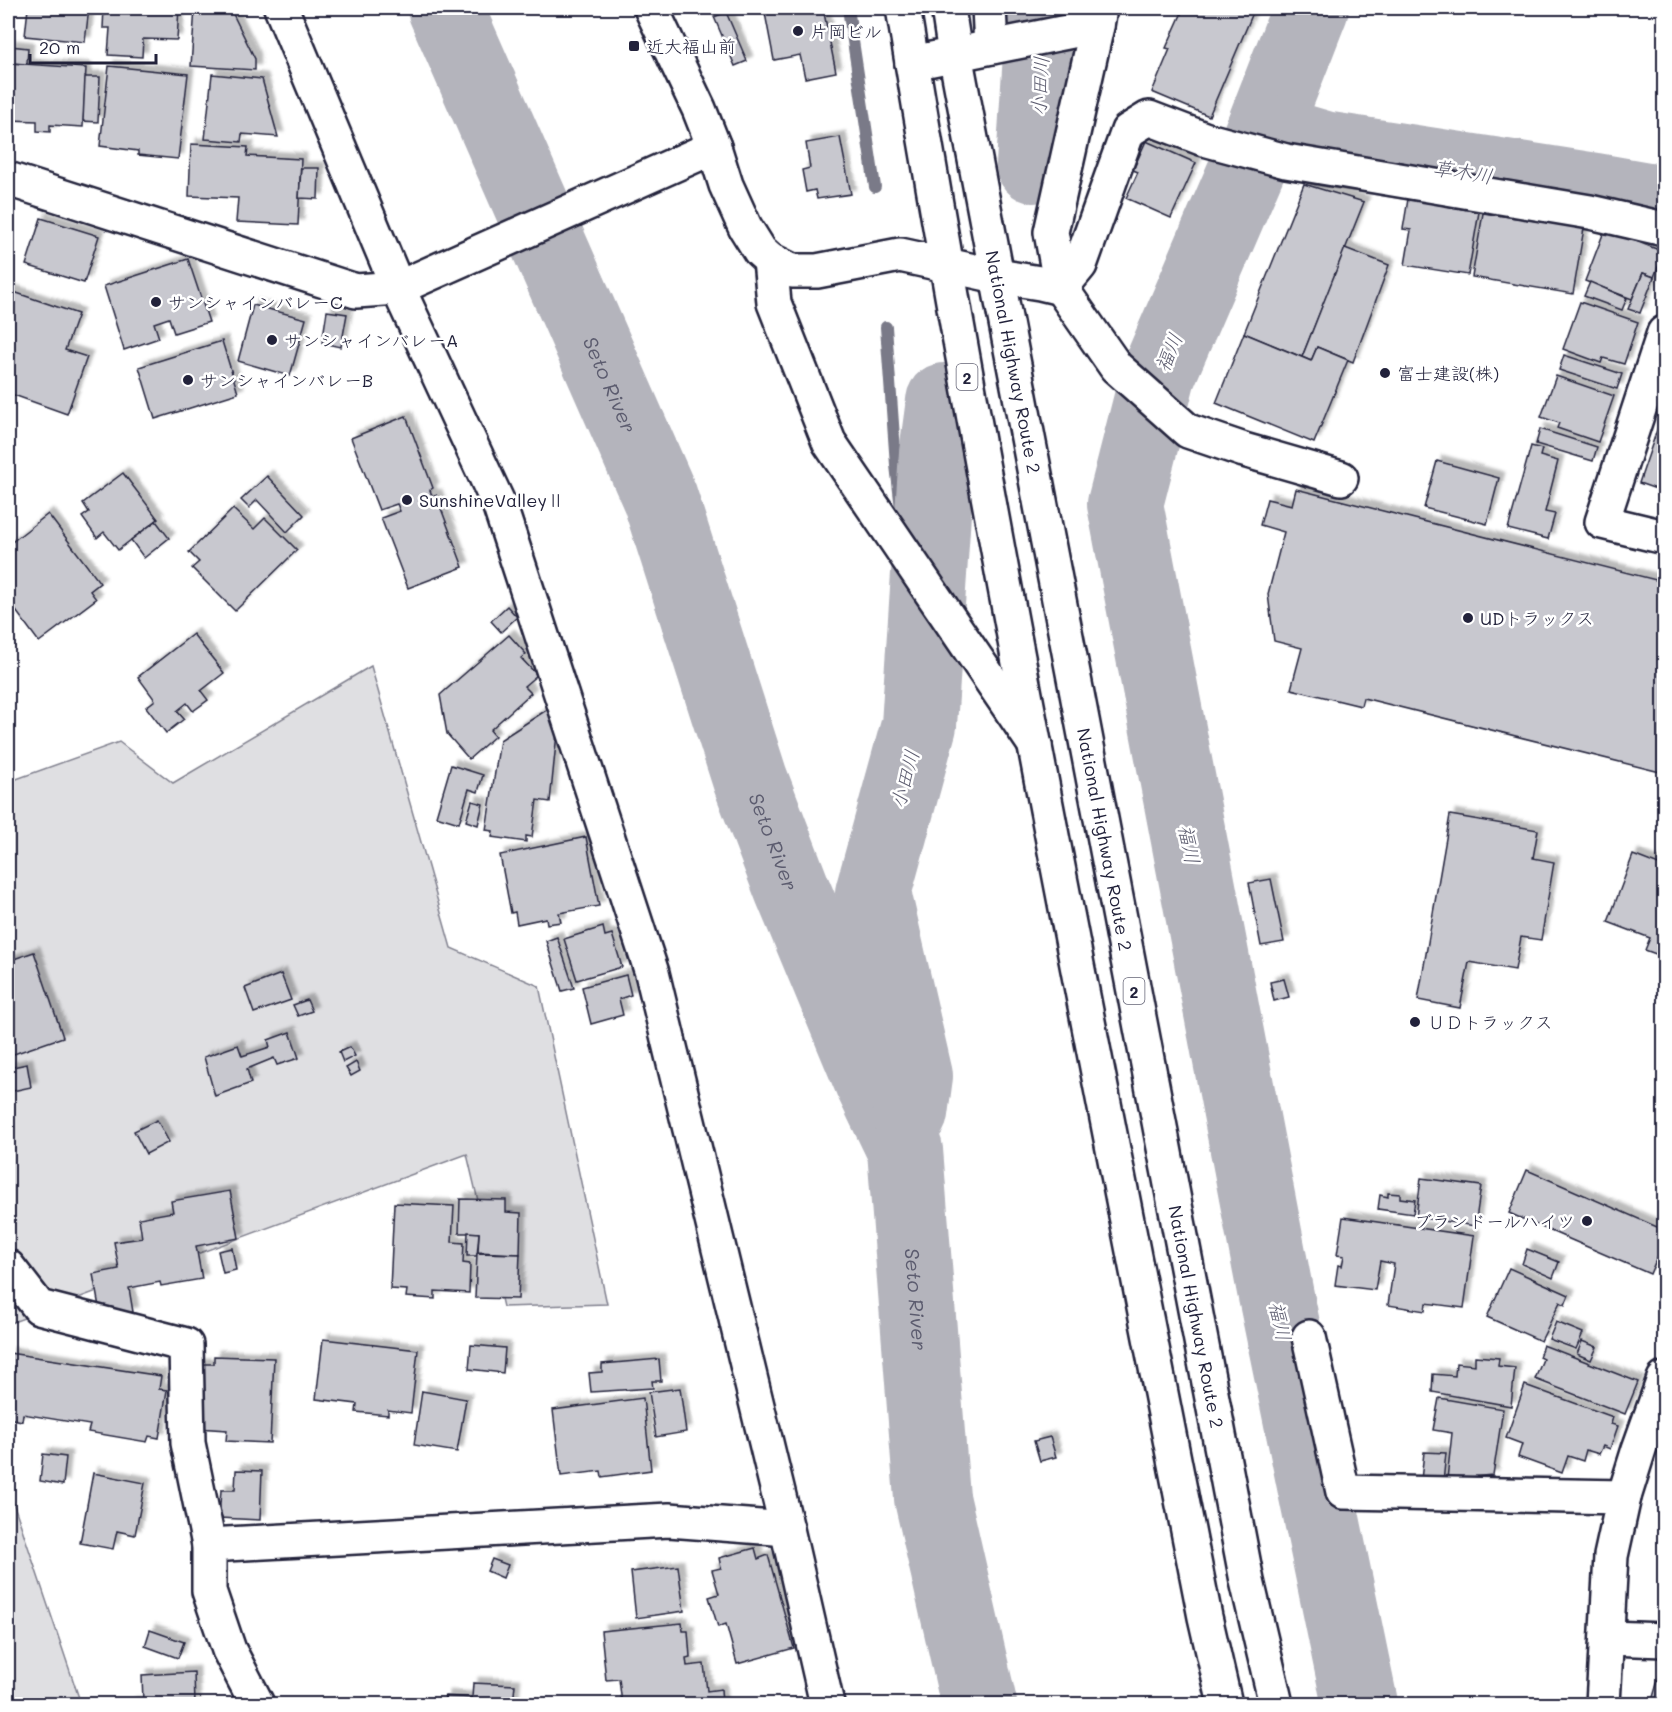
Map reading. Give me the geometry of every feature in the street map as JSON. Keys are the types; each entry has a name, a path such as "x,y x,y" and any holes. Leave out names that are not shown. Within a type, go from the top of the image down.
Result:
{"main road":[{"path":"281,8 407,284 500,507 652,973 787,1528 827,1704"},
{"path":"651,8 699,109 726,185 745,227 760,251 770,260 792,272 818,271 900,255 1061,288"},
{"name":"2","path":"903,8 946,264 1035,746 1204,1617 1225,1704"},
{"name":"National Highway Route 2","path":"948,8 1246,1581 1276,1704"},
{"path":"989,8 1003,45"},
{"path":"912,63 1003,45 1091,21 1051,232 1061,288 1116,367 1188,431 1341,478"},
{"path":"1061,288 1080,265 1128,131 1149,118 1204,139 1286,161 1590,212 1665,229"},
{"path":"8,179 356,291 407,284 714,147"},
{"path":"770,260 774,303 829,442 1035,746"},
{"path":"1665,333 1602,522 1665,537"},
{"path":"8,1267 39,1307 186,1345 188,1443 209,1545 209,1591 229,1650 257,1704"},
{"path":"1309,1337 1343,1492 1624,1497"},
{"path":"1603,1704 1611,1556 1624,1497 1638,1449 1665,1379"},
{"path":"209,1545 669,1520 787,1528"},
{"path":"1608,1638 1665,1640"}],"shaded area":[{"path":"371,666 451,948 539,986 607,1304 503,1307 467,1154 8,1324 8,782 119,742 173,783"},
{"path":"8,1487 81,1704 8,1704"}],"building":[{"path":"28,8 89,8 85,42 25,36"},
{"path":"104,8 179,8 177,40 143,39 142,57 108,55 110,28 103,28"},
{"path":"195,8 230,8 255,59 255,70 191,66"},
{"name":"片岡ビル","path":"764,8 823,8 836,72 805,78 800,55 774,60"},
{"path":"1184,8 1255,8 1209,116 1152,92 1170,49 1166,48"},
{"path":"726,12 747,61 735,66 714,17"},
{"path":"10,46 28,48 27,64 9,63"},
{"path":"8,63 86,68 83,127 50,125 50,132 37,131 37,121 8,120"},
{"path":"109,66 188,74 178,159 138,155 138,151 100,146"},
{"path":"212,74 262,79 278,137 242,134 241,142 205,139"},
{"path":"85,77 100,77 98,122 83,121"},
{"path":"840,137 851,194 817,199 815,190 806,192 802,170 810,168 806,143"},
{"path":"1146,141 1196,163 1171,218 1126,198 1138,172 1133,170"},
{"path":"191,144 248,147 247,156 301,159 298,225 236,222 238,198 189,196"},
{"path":"301,168 319,168 318,199 299,198"},
{"path":"1304,184 1364,202 1302,357 1244,333"},
{"path":"1408,199 1479,212 1468,275 1405,265 1411,230 1403,229"},
{"path":"1483,213 1584,228 1573,294 1472,277"},
{"path":"41,218 99,236 84,283 26,265"},
{"path":"1605,229 1664,252 1654,277 1643,273 1632,299 1585,281"},
{"path":"1345,248 1389,265 1353,362 1317,347 1311,361 1302,357"},
{"name":"サンシャインバレーC","path":"188,259 209,322 174,333 169,318 154,323 159,338 124,350 104,286"},
{"path":"1643,273 1654,277 1640,313 1628,309"},
{"path":"1590,282 1627,298 1622,310 1584,296"},
{"path":"8,290 78,314 65,350 87,357 67,414 8,393"},
{"path":"1580,302 1638,322 1624,364 1603,358 1601,363 1563,349"},
{"name":"サンシャインバレーA","path":"253,305 306,319 290,376 238,361"},
{"path":"327,311 347,314 341,347 322,343"},
{"path":"1244,333 1311,361 1317,347 1348,360 1314,443 1216,403"},
{"name":"サンシャインバレーB","path":"222,341 238,393 155,419 139,367"},
{"path":"1564,355 1622,374 1617,389 1559,370"},
{"path":"1556,376 1614,396 1598,442 1557,428 1559,423 1541,417"},
{"name":"SunshineValleyⅡ","path":"406,416 433,488 430,490 432,496 436,495 463,567 408,588 381,518 400,511 397,504 379,510 351,438"},
{"path":"1659,424 1664,426 1664,500 1657,497 1659,490 1639,483"},
{"path":"1540,429 1597,447 1593,461 1536,444"},
{"path":"1531,446 1542,449 1540,456 1558,461 1545,512 1555,514 1548,539 1508,529"},
{"path":"1437,461 1499,478 1487,524 1424,508"},
{"path":"123,473 158,519 118,550 104,532 97,538 82,517 89,512 83,503"},
{"path":"267,476 304,515 287,532 257,500 249,508 241,500"},
{"name":"UDトラックス","path":"1296,489 1664,582 1664,773 1363,698 1361,706 1291,689 1302,648 1274,641 1268,594 1284,532 1260,525 1267,499 1292,505"},
{"path":"233,509 254,529 265,518 297,550 235,611 192,568 199,562 189,552"},
{"path":"48,514 100,583 90,591 96,599 39,642 8,600 8,545"},
{"path":"156,521 169,538 144,558 131,540"},
{"path":"507,606 517,617 501,632 491,621"},
{"path":"193,634 224,673 201,691 208,700 193,711 187,703 177,711 184,719 166,733 146,707 155,700 138,677"},
{"path":"509,635 526,654 521,658 537,675 524,686 531,693 490,730 495,736 469,759 447,734 440,695"},
{"path":"548,709 557,733 550,802 537,800 532,837 526,836 526,842 492,837 493,831 486,830 500,740"},
{"path":"451,765 483,775 478,792 469,789 459,823 436,816"},
{"path":"472,801 483,804 478,825 466,821"},
{"path":"1450,815 1538,830 1533,858 1554,862 1541,940 1521,937 1515,970 1469,962 1460,1008 1418,1000"},
{"path":"586,837 599,906 559,913 561,922 547,924 546,918 517,924 515,912 511,913 500,855"},
{"path":"1633,855 1664,867 1664,957 1645,950 1650,938 1608,922"},
{"path":"1271,879 1284,942 1261,946 1249,883"},
{"path":"603,927 605,936 612,934 622,967 577,980 564,939"},
{"path":"557,937 574,988 562,991 546,941"},
{"path":"34,952 63,1037 8,1056 8,961"},
{"path":"281,974 291,1000 254,1013 245,988"},
{"path":"626,975 631,995 619,999 623,1015 591,1024 582,987"},
{"path":"1284,979 1289,997 1274,1001 1270,982"},
{"path":"307,1000 312,1011 298,1016 293,1005"},
{"path":"290,1032 299,1058 277,1065 274,1058 247,1069 251,1083 215,1096 204,1057 238,1045 242,1056 270,1047 268,1040"},
{"path":"350,1047 355,1056 343,1062 339,1052"},
{"path":"356,1062 360,1071 351,1076 346,1068"},
{"path":"27,1064 31,1087 8,1092 8,1068"},
{"path":"157,1120 169,1142 146,1154 134,1131"},
{"name":"ブランドールハイツ","path":"1527,1170 1664,1230 1664,1241 1650,1274 1509,1213"},
{"path":"1421,1178 1481,1186 1475,1226 1416,1217"},
{"path":"230,1191 239,1238 196,1246 202,1279 161,1286 160,1282 129,1288 133,1312 101,1318 93,1274 119,1269 114,1242 142,1238 139,1218 173,1212 171,1201"},
{"path":"1388,1193 1400,1194 1400,1198 1415,1200 1413,1214 1378,1209 1380,1195 1388,1197"},
{"path":"460,1199 506,1200 506,1212 521,1213 520,1254 478,1252 479,1233 459,1233"},
{"path":"394,1203 454,1206 452,1242 464,1243 463,1263 470,1264 469,1293 435,1291 435,1299 406,1297 407,1290 390,1289"},
{"path":"1343,1217 1474,1236 1464,1308 1426,1303 1425,1311 1388,1305 1394,1264 1380,1261 1375,1290 1335,1285 1338,1265 1342,1266 1344,1256 1337,1255"},
{"path":"468,1232 479,1233 477,1256 467,1256"},
{"path":"232,1248 236,1270 223,1273 218,1251"},
{"path":"1527,1249 1559,1262 1553,1278 1522,1264"},
{"path":"477,1253 520,1254 518,1299 475,1298"},
{"path":"1509,1268 1569,1295 1565,1305 1560,1302 1541,1341 1487,1317"},
{"path":"1556,1322 1583,1333 1576,1349 1549,1339"},
{"path":"323,1339 418,1350 411,1413 388,1410 388,1415 356,1412 357,1404 316,1399"},
{"path":"1582,1341 1597,1347 1591,1360 1577,1354"},
{"path":"471,1345 505,1348 503,1373 469,1369"},
{"path":"1543,1345 1638,1382 1625,1414 1535,1379 1543,1359 1539,1357"},
{"path":"9,1353 161,1376 159,1389 167,1390 159,1438 149,1436 147,1442 88,1432 90,1425 23,1414 22,1421 8,1418"},
{"path":"214,1356 274,1358 270,1443 226,1441 227,1430 197,1428 199,1364 214,1364"},
{"path":"1475,1356 1499,1358 1498,1366 1515,1368 1511,1406 1432,1392 1433,1374 1455,1376 1456,1363 1475,1365"},
{"path":"659,1359 661,1381 652,1381 653,1388 591,1392 589,1373 602,1372 602,1364"},
{"path":"1525,1385 1613,1417 1611,1424 1618,1426 1610,1449 1603,1446 1599,1454 1586,1450 1583,1461 1568,1456 1562,1473 1518,1457 1522,1444 1506,1438"},
{"path":"680,1388 686,1432 656,1437 649,1392"},
{"path":"422,1391 466,1399 457,1452 414,1445"},
{"path":"643,1398 651,1470 602,1477 601,1471 561,1476 553,1410"},
{"path":"1439,1398 1503,1409 1493,1475 1447,1479 1452,1433 1433,1430"},
{"path":"1050,1437 1056,1457 1040,1461 1034,1441"},
{"path":"1424,1452 1446,1453 1443,1482 1421,1480"},
{"path":"43,1454 66,1457 63,1485 40,1481"},
{"path":"236,1470 262,1471 260,1520 219,1518 221,1490 235,1490"},
{"path":"93,1473 145,1483 135,1535 117,1531 113,1549 80,1543"},
{"path":"755,1548 758,1559 768,1555 794,1648 737,1664 726,1624 718,1627 709,1597 719,1594 712,1570 721,1568 719,1558"},
{"path":"492,1559 508,1565 503,1578 487,1571"},
{"path":"678,1566 684,1611 636,1618 631,1572"},
{"path":"682,1623 683,1631 688,1631 690,1657 686,1658 687,1666 704,1664 707,1691 721,1689 722,1704 622,1704 619,1679 606,1680 601,1631"},
{"path":"150,1630 184,1642 178,1658 145,1646"},
{"path":"1661,1670 1664,1671 1664,1704 1651,1704"},
{"path":"194,1672 195,1704 130,1704 143,1702 142,1675"},
{"path":"473,1683 515,1685 513,1704 444,1704 445,1696 472,1698"}],"waterway":[{"name":"Seto River","path":"445,8 660,498 750,779 792,889 871,1079 905,1150 932,1498 979,1704"},
{"path":"848,8 875,187"},
{"name":"小田川","path":"1034,165 1044,8"},
{"name":"福川","path":"1311,8 1263,131 1158,375 1125,504 1276,1296 1360,1704"},
{"name":"草木川","path":"1263,131 1324,149 1664,203"},
{"path":"886,327 896,465 904,535"},
{"name":"小田川","path":"910,1113 915,1076 873,893 919,725 937,453 944,401"},
{"path":"909,577 921,691"}],"place":[{"name":"片岡ビル","path":"798,31"},
{"name":"近大福山前","path":"634,46"},
{"name":"サンシャインバレーC","path":"156,302"},
{"name":"サンシャインバレーA","path":"272,340"},
{"name":"富士建設(株)","path":"1385,373"},
{"name":"サンシャインバレーB","path":"188,380"},
{"name":"SunshineValleyⅡ","path":"407,500"},
{"name":"UDトラックス","path":"1468,618"},
{"name":"ＵＤトラックス","path":"1415,1022"},
{"name":"ブランドールハイツ","path":"1587,1221"}]}
